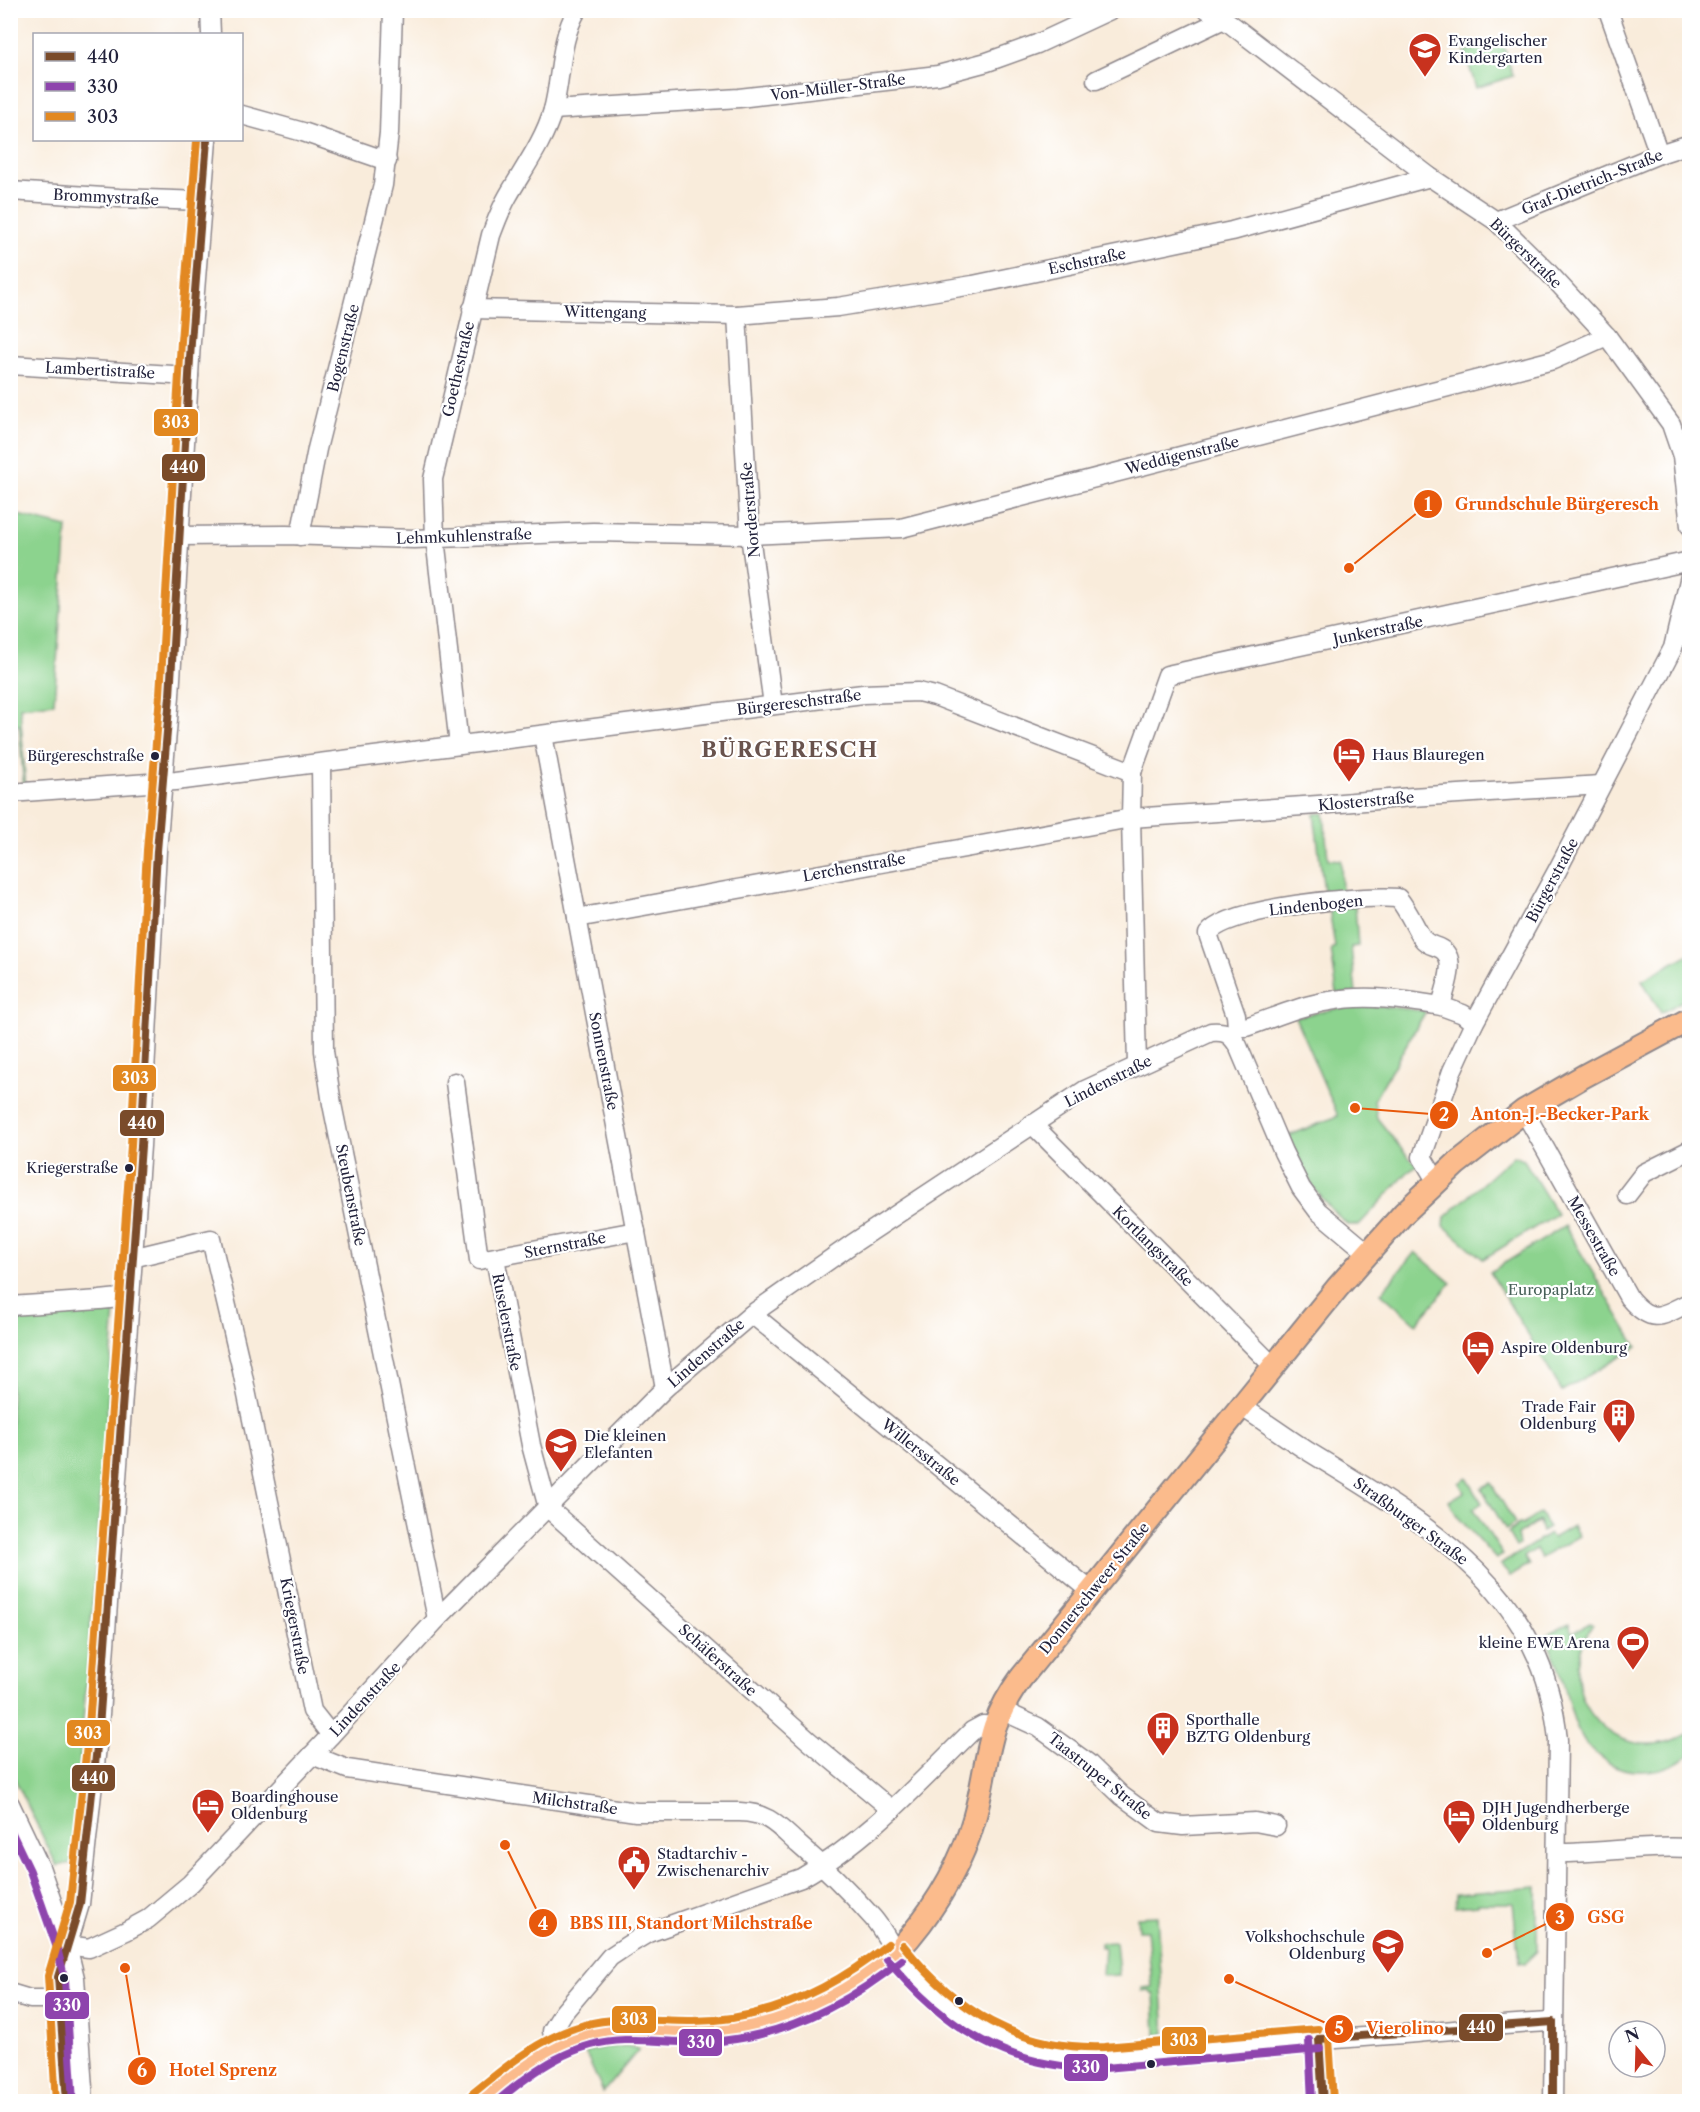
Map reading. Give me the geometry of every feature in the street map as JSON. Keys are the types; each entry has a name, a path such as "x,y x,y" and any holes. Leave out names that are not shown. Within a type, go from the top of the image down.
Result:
{"main road":[{"name":"Donnerschweer Straße","path":"555,2046 588,2034 612,2030 694,2032 737,2028 764,2022 798,2011 838,1993 879,1966 895,1952 929,1911 963,1852 974,1818 998,1718 1021,1678 1368,1253 1404,1213 1437,1182 1480,1145 1524,1112 1584,1076 1689,1019"},
{"path":"479,2102 531,2059 555,2046"}],"street":[{"path":"210,10 211,33"},
{"name":"Bogenstraße","path":"300,536 317,449 380,202 389,134 393,10"},
{"name":"Goethestraße","path":"459,745 435,538 433,479 491,235 501,209 533,156 553,110 566,37 570,22 577,10"},
{"name":"Von-Müller-Straße","path":"553,110 739,98 938,75 987,62 1029,47 1110,10"},
{"name":"Bürgerstraße","path":"1208,10 1224,19 1430,177 1496,221 1547,271 1607,336 1671,424 1682,456 1689,526"},
{"path":"1608,10 1659,154"},
{"path":"1096,80 1224,19"},
{"path":"243,115 303,132 387,161"},
{"path":"67,2102 58,1977 80,1904 99,1728 189,376 207,141"},
{"name":"Graf-Dietrich-Straße","path":"1496,221 1659,154 1689,144"},
{"name":"Eschstraße","path":"737,315 837,308 973,285 1232,231 1430,177"},
{"name":"Brommystraße","path":"10,191 202,201"},
{"name":"Wittengang","path":"472,309 737,315"},
{"name":"Norderstraße","path":"737,315 750,535 773,705"},
{"name":"Weddigenstraße","path":"750,535 901,528 1553,360 1607,336"},
{"name":"Lambertistraße","path":"10,365 189,376"},
{"name":"Lehmkuhlenstraße","path":"179,536 435,538 593,532 750,535"},
{"name":"Junkerstraße","path":"1132,772 1167,675 1689,561"},
{"name":"Bürgerstraße","path":"1437,1182 1422,1157 1452,1071 1474,1023 1554,878 1673,648 1689,576"},
{"name":"Bürgereschstraße","path":"10,793 163,783 863,694 918,692 935,696 1132,772"},
{"name":"Sonnenstraße","path":"543,735 665,1388"},
{"name":"Steubenstraße","path":"321,764 324,1051 331,1096 437,1619"},
{"path":"1132,772 1137,1065"},
{"name":"Klosterstraße","path":"1131,818 1601,785"},
{"name":"Lerchenstraße","path":"577,918 1131,818"},
{"name":"Lindenbogen","path":"1233,1030 1236,1016 1208,934 1213,927 1228,921 1282,906 1398,898 1424,941 1441,949 1449,958 1450,966 1441,1006"},
{"path":"1368,1253 1318,1210 1301,1188 1233,1030 1246,1028 1331,1000 1382,998 1441,1006 1463,1014 1474,1023"},
{"name":"Lindenstraße","path":"67,1945 89,1948 126,1931 154,1915 190,1884 437,1619 665,1388 752,1314 852,1244 1085,1090 1211,1032 1233,1030"},
{"name":"Ruselerstraße","path":"455,1082 478,1260 495,1258 531,1445 548,1508"},
{"name":"Messestraße","path":"1524,1112 1629,1298 1640,1311 1651,1317 1664,1316 1689,1302"},
{"name":"Kortlangstraße","path":"1032,1124 1274,1367"},
{"path":"1627,1195 1644,1173 1689,1150"},
{"name":"Sternstraße","path":"495,1258 636,1232"},
{"name":"Kriegerstraße","path":"132,1258 211,1239 244,1377 312,1711 331,1735"},
{"path":"10,1306 129,1297"},
{"name":"Willersstraße","path":"752,1314 1090,1591"},
{"name":"Straßburger Straße","path":"1242,1407 1368,1488 1454,1550 1480,1573 1502,1598 1534,1649 1554,1708 1559,1746 1553,2102"},
{"name":"Schäferstraße","path":"548,1508 809,1741 892,1810"},
{"path":"555,2046 552,2031 563,2013 610,1957 648,1933 801,1878 823,1866 892,1810 972,1731 998,1718"},
{"name":"Taastruper Straße","path":"998,1718 1038,1726 1088,1763 1122,1796 1159,1823 1183,1826 1255,1822 1276,1826"},
{"name":"Milchstraße","path":"312,1755 347,1769 636,1812 754,1812 767,1817 823,1866 888,1937 895,1952 906,1966 936,1996 967,2022 1013,2044 1038,2052 1061,2056 1099,2057 1553,2022"},
{"path":"10,1804 40,1867 67,1945 75,1978 84,2102"},
{"path":"1558,1853 1662,1847 1689,1848"},
{"path":"10,1993 30,1999 59,1999"}],"green space":[{"path":"1502,40 1513,76 1476,88 1465,52"},
{"path":"10,513 67,527 54,703 20,707 26,791 24,791 19,725 11,726"},
{"path":"1324,813 1328,859 1341,860 1342,895 1325,899 1314,814"},
{"path":"1355,905 1358,946 1351,947 1356,993 1337,994 1331,949 1335,947 1329,908"},
{"path":"1689,954 1689,997 1661,1013 1642,980"},
{"path":"1380,1006 1426,1011 1374,1100 1377,1118 1407,1156 1419,1165 1408,1172 1359,1225 1348,1225 1313,1187 1288,1136 1338,1116 1295,1017 1344,1007"},
{"name":"Europaplatz","path":"1513,1156 1524,1160 1557,1214 1483,1259 1444,1226 1445,1217"},
{"name":"Europaplatz","path":"1565,1226 1637,1347 1562,1391 1490,1272"},
{"path":"1415,1252 1451,1283 1416,1324 1381,1293"},
{"path":"115,1311 72,1863 57,1866 11,1771 11,1317"},
{"path":"1467,1478 1482,1503 1473,1509 1503,1555 1496,1559 1457,1516 1449,1501 1464,1492 1459,1483"},
{"path":"1491,1483 1515,1523 1506,1530 1481,1488"},
{"path":"1540,1513 1549,1528 1542,1532 1539,1521 1517,1535 1519,1545 1516,1547 1508,1533 1520,1523 1522,1525"},
{"path":"1573,1526 1579,1536 1541,1558 1536,1549 1524,1557 1529,1565 1510,1576 1500,1565 1549,1534 1553,1538"},
{"path":"1590,1623 1593,1625 1581,1651 1578,1677 1584,1700 1596,1720 1615,1735 1637,1743 1662,1743 1689,1733 1689,1755 1664,1768 1633,1771 1607,1762 1587,1745 1575,1724 1554,1655 1545,1636 1569,1624 1572,1633"},
{"path":"1537,1887 1537,1951 1525,1963 1519,1962 1513,1903 1478,1903 1478,1905 1455,1907 1456,1894"},
{"path":"1157,1916 1165,2034 1156,2035 1154,1995 1149,1990 1142,1991 1142,1988 1152,1987 1147,1930 1138,1930 1137,1917"},
{"path":"1116,1942 1119,1975 1102,1976 1104,1947 1100,1947 1100,1943"},
{"path":"627,2046 639,2049 603,2092 585,2052 605,2047"}],"transit line":[{"name":"303","path":"56,2102 48,1976 70,1902 89,1727 131,1145 147,850 160,695 181,341 197,141"},
{"name":"440","path":"67,2102 58,1977 80,1904 99,1728 141,1146 157,851 170,696 191,342 207,141"},
{"name":"330","path":"10,1829 30,1871 57,1948 65,1980 73,2102"},
{"name":"303","path":"472,2094 525,2054 568,2030 610,2020 689,2021 744,2016 770,2009 820,1989 866,1961 888,1944"},
{"name":"303","path":"903,1945 923,1968 967,2007 991,2022 1044,2042 1104,2047 1318,2029"},
{"name":"330","path":"887,1959 932,2006 957,2025 983,2041 1010,2053 1040,2062 1071,2067 1105,2068 1320,2049"},
{"name":"330","path":"496,2102 525,2079 556,2059 589,2046 625,2040 721,2041 794,2024 861,1990 902,1960"},
{"name":"440","path":"1319,2039 1553,2022"},
{"name":"440","path":"1553,2022 1553,2102"},
{"name":"303","path":"1329,2038 1333,2101"},
{"name":"440","path":"1319,2039 1323,2102"},
{"name":"330","path":"1309,2040 1312,2102"}],"place":[{"name":"Evangelischer Kindergarten","path":"1425,78"},
{"name":"Grundschule Bürgeresch","path":"1349,568"},
{"name":"Bürgereschstraße","path":"155,756"},
{"name":"Haus Blauregen","path":"1349,783"},
{"name":"Anton-J.-Becker-Park","path":"1355,1108"},
{"name":"Kriegerstraße","path":"129,1168"},
{"name":"Aspire Oldenburg","path":"1478,1376"},
{"name":"Trade Fair Oldenburg","path":"1619,1444"},
{"name":"Die kleinen Elefanten","path":"561,1473"},
{"name":"kleine EWE Arena","path":"1633,1671"},
{"name":"Sporthalle BZTG Oldenburg","path":"1163,1757"},
{"name":"Boardinghouse Oldenburg","path":"208,1834"},
{"name":"BBS III, Standort Milchstraße","path":"505,1845"},
{"name":"DJH Jugendherberge Oldenburg","path":"1459,1845"},
{"name":"Stadtarchiv - Zwischenarchiv","path":"634,1891"},
{"name":"GSG","path":"1487,1953"},
{"name":"Hotel Sprenz","path":"125,1968"},
{"name":"Volkshochschule Oldenburg","path":"1388,1974"},
{"name":"Vierolino","path":"1229,1979"}],"district":[{"name":"BÜRGERESCH","path":"790,749"}]}
